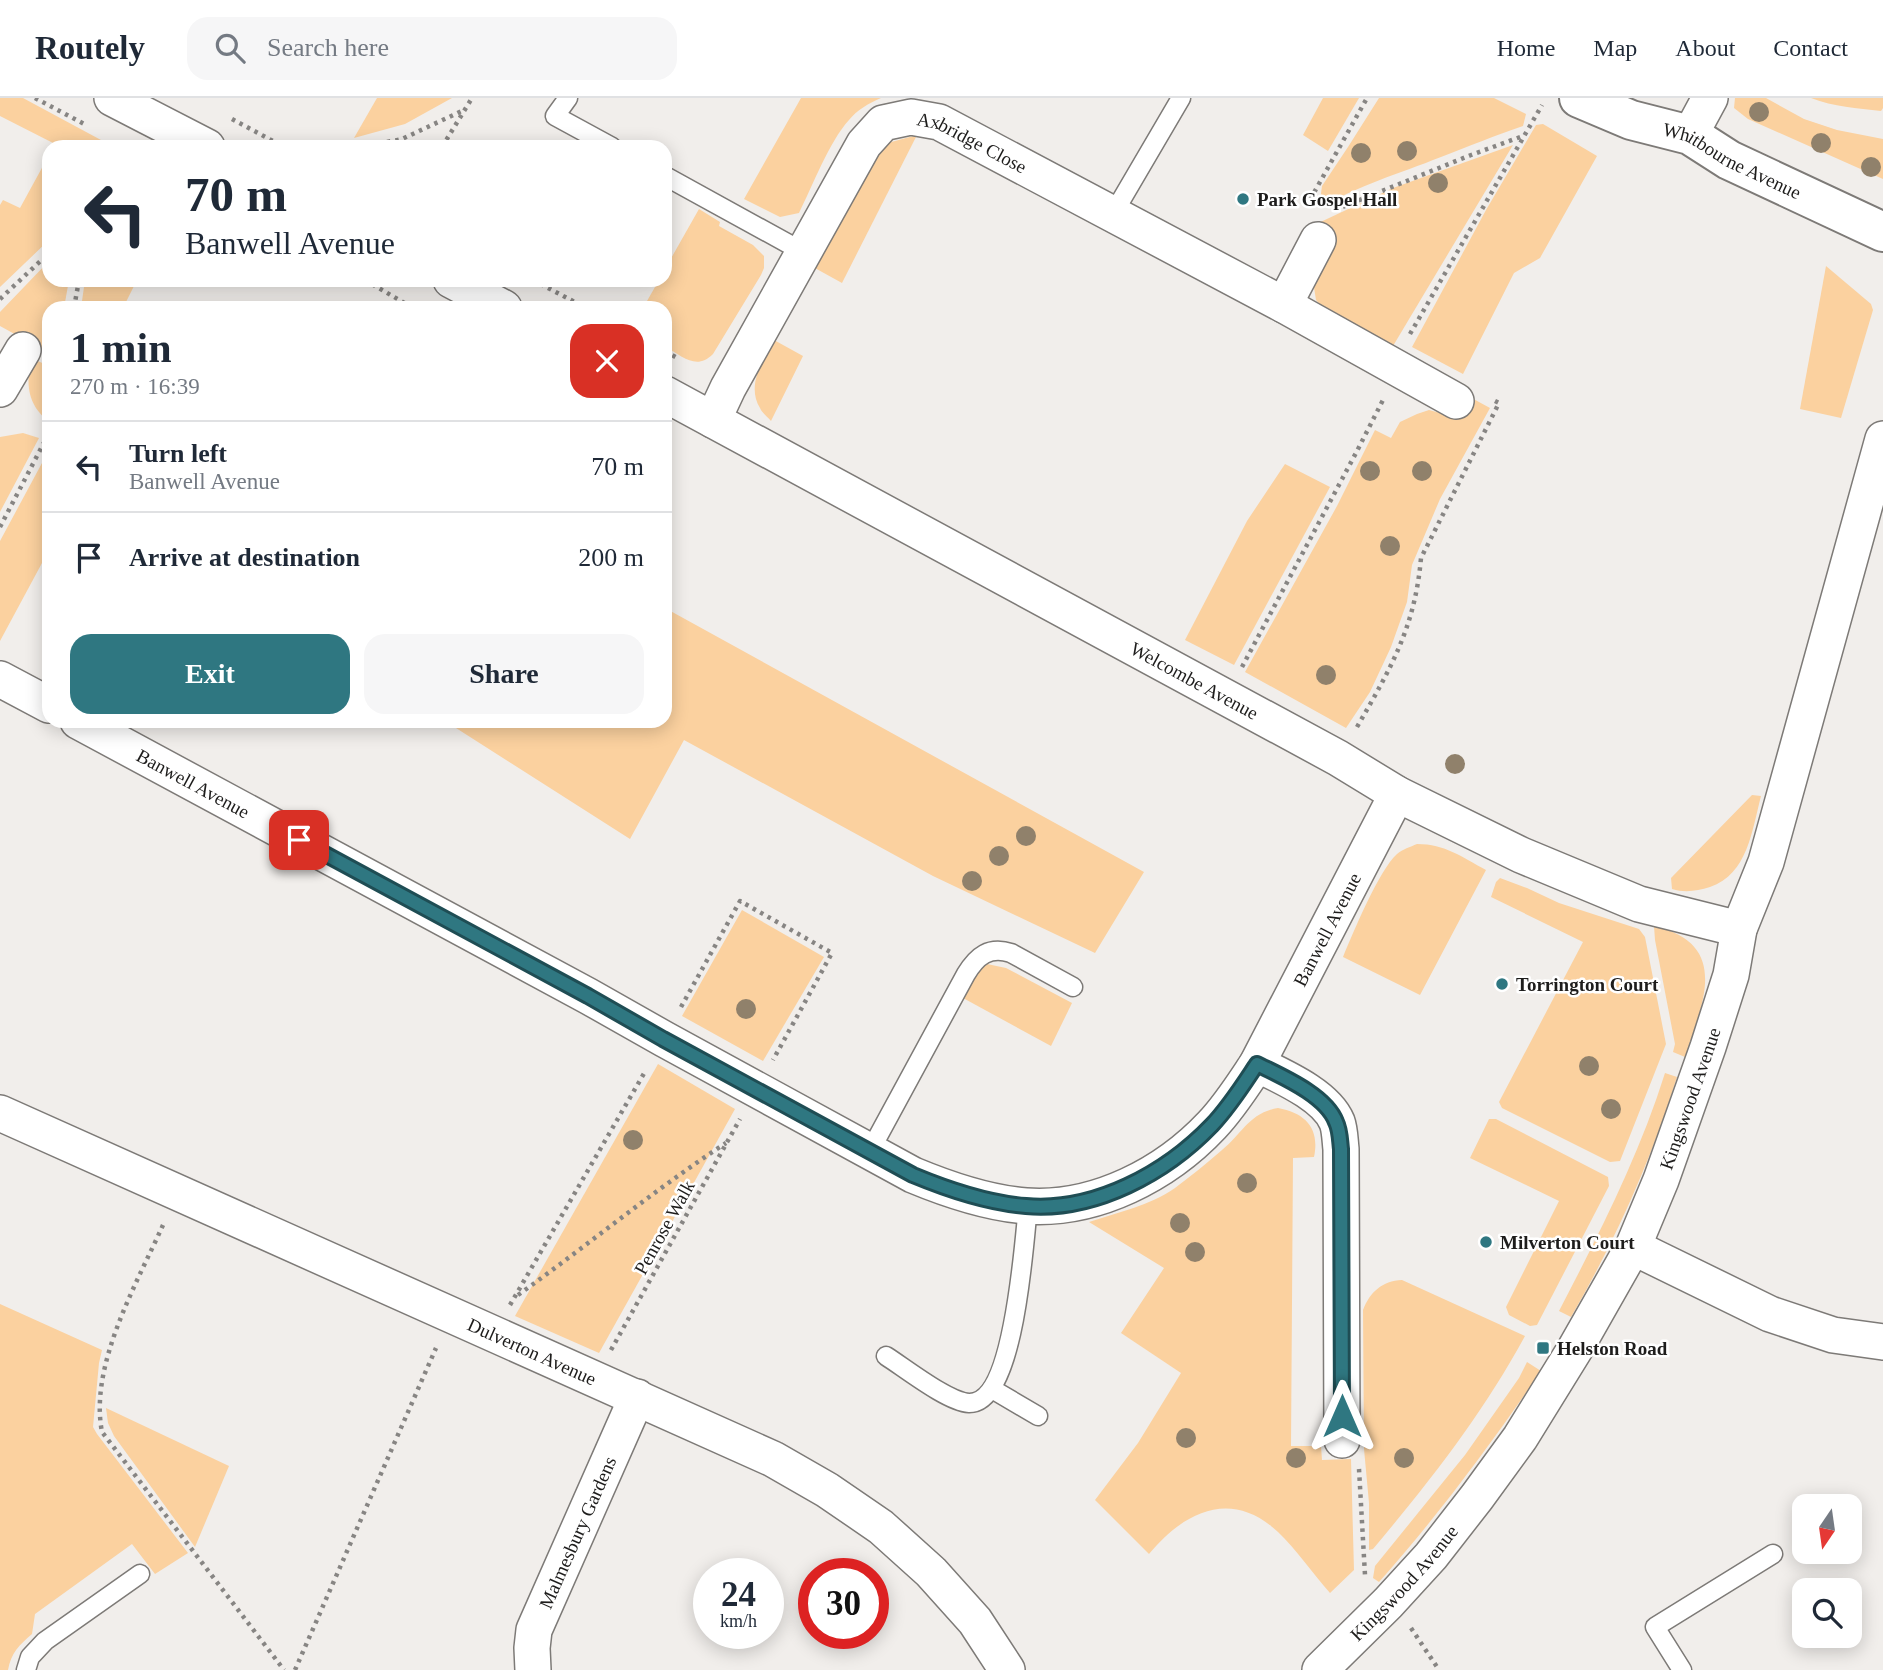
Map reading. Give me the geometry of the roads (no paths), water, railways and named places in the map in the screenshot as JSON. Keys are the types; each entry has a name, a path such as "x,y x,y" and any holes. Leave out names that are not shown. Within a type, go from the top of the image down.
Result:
{"street":[{"path":"112,98 193,140"},
{"name":"Whitbourne Avenue","path":"1579,98 1631,120 1690,135 1729,160 1883,232"},
{"path":"1690,135 1710,98"},
{"name":"Axbridge Close","path":"713,420 728,388 864,144 883,123 911,117 939,122 1284,305 1456,401"},
{"path":"1284,305 1311,231"},
{"path":"465,287 491,301"},
{"path":"0,389 23,350"},
{"name":"Welcombe Avenue","path":"672,398 1338,758 1397,794 1521,855 1639,904 1739,929"},
{"name":"Kingswood Avenue","path":"1336,1664 1431,1556 1527,1427 1633,1247 1661,1180 1708,1047 1731,975 1739,929 1766,862 1883,439"},
{"path":"0,679 42,701"},
{"name":"Banwell Avenue","path":"91,728 913,1175 940,1186 997,1202 1028,1206 1055,1205 1112,1193 1173,1160 1212,1125 1257,1064 1397,794"},
{"path":"1257,1064 1309,1091 1324,1104 1336,1121 1341,1149 1342,1440"},
{"name":"Dulverton Avenue","path":"0,1113 773,1458 827,1490 881,1527 931,1572 975,1621 1007,1670"},
{"path":"1633,1247 1770,1314 1833,1335 1883,1342"},
{"name":"Malmesbury Gardens","path":"533,1670 534,1630 637,1397"}],"lane":[{"path":"568,98 555,116 599,140"},
{"path":"1114,214 1181,98"},
{"path":"672,180 804,253"},
{"path":"870,1151 974,961 984,953 1002,950 1073,987"},
{"path":"886,1356 955,1401 976,1402 992,1390 1009,1345 1016,1312 1028,1206"},
{"path":"992,1390 1038,1416"},
{"path":"1682,1670 1655,1627 1773,1553"},
{"path":"26,1670 30,1657 45,1640 140,1574"}],"place":[{"name":"Park Gospel Hall","path":"1243,199"},
{"name":"Torrington Court","path":"1502,984"},
{"name":"Milverton Court","path":"1486,1242"},
{"name":"Helston Road","path":"1543,1348"}]}
